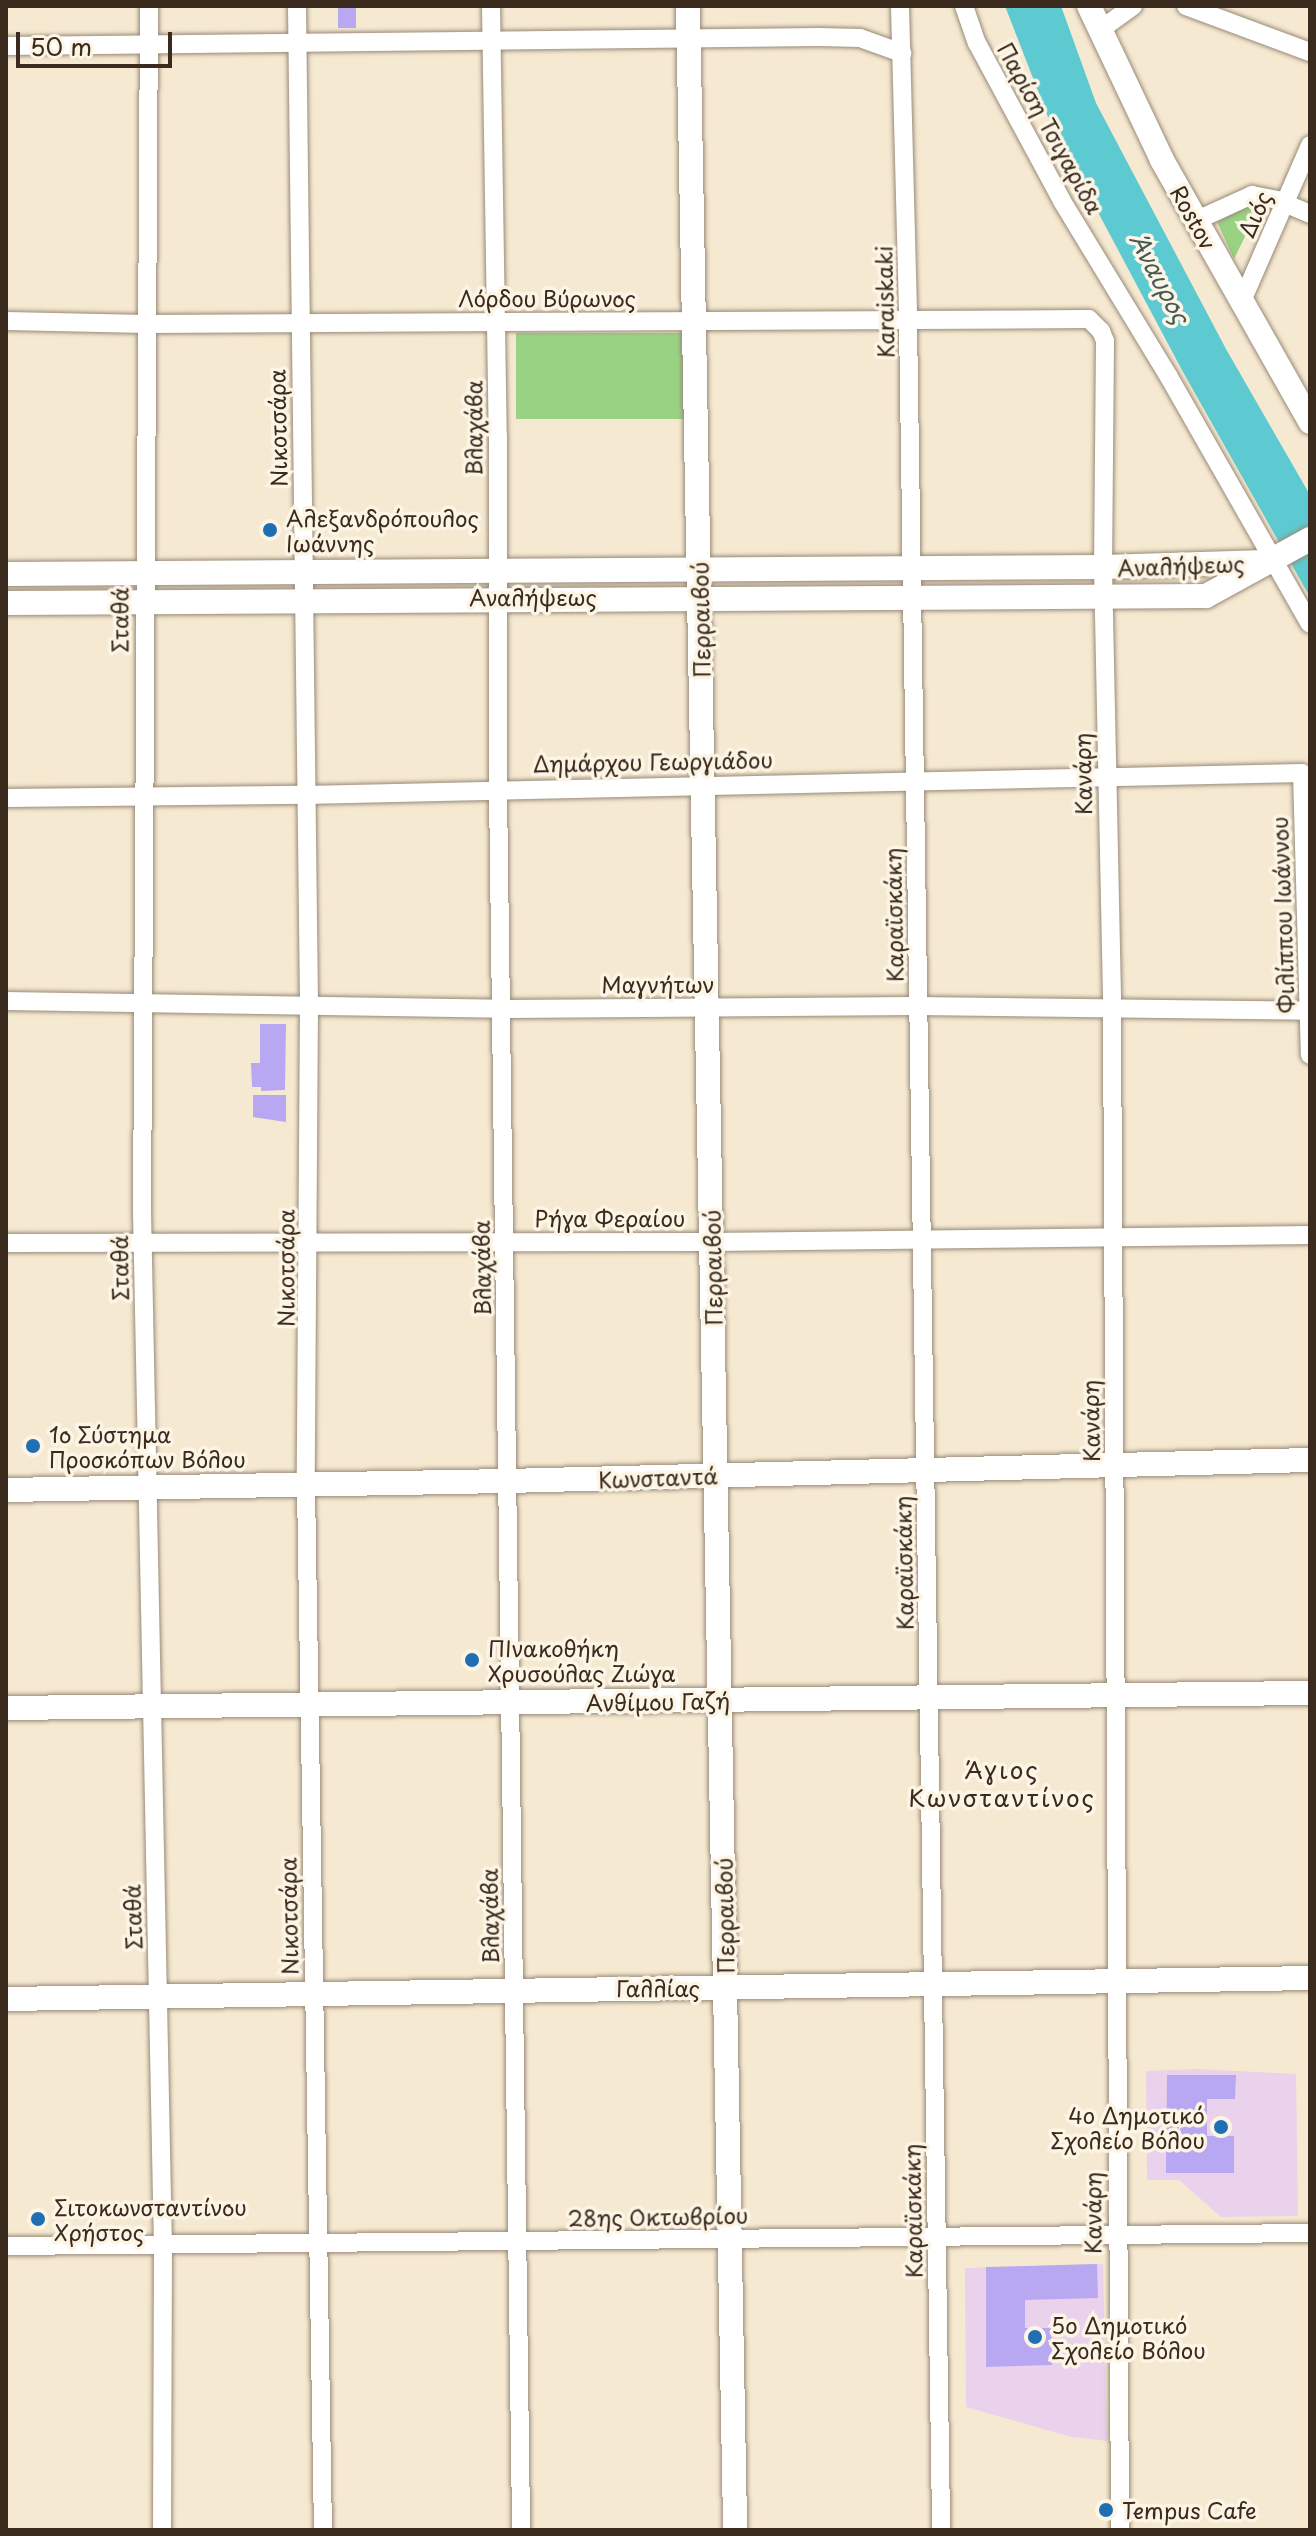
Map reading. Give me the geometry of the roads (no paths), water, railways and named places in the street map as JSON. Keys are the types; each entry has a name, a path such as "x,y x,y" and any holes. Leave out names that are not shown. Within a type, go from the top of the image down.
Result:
{"street":[{"name":"Σταθά","path":"149,6 143,572 145,1004 142,1243 163,2244 162,2530"},
{"name":"Νικοτσάρα","path":"297,6 309,1006 306,1486 323,2530"},
{"name":"Βλαχάβα","path":"491,6 521,2530"},
{"name":"Περραιβού","path":"688,6 735,2530"},
{"name":"Karaiskaki","path":"900,6 912,596"},
{"name":"Παρίση Τσιγαρίδα","path":"964,6 977,43 1056,190 1169,377 1310,624"},
{"name":"Rostov","path":"1089,6 1195,221 1310,422"},
{"path":"1100,30 1133,6"},
{"path":"1186,6 1310,52"},
{"path":"6,46 860,38 902,53"},
{"name":"Διός","path":"1242,301 1310,145"},
{"path":"1195,221 1248,196 1263,195 1310,214"},
{"name":"Λόρδου Βύρωνος","path":"6,321 300,324 1089,319"},
{"name":"Κανάρη","path":"1089,319 1097,324 1105,341 1103,567 1112,1008 1117,1695 1116,2235 1120,2530"},
{"path":"1275,560 1310,539"},
{"name":"Αναλήψεως","path":"6,574 1103,567 1275,560"},
{"name":"Αναλήψεως","path":"6,603 497,597 1206,596 1275,560"},
{"name":"Καραϊσκάκη","path":"912,596 941,2530"},
{"name":"Δημάρχου Γεωργιάδου","path":"6,798 305,795 1302,773"},
{"name":"Φιλίππου Ιωάννου","path":"1302,773 1310,1055"},
{"name":"Μαγνήτων","path":"6,1001 501,1009 918,1006 1309,1010"},
{"name":"Ρήγα Φεραίου","path":"6,1243 711,1242 1310,1235"},
{"name":"Κωνσταντά","path":"6,1490 306,1486 1310,1460"},
{"name":"Ανθίμου Γαζή","path":"6,1708 1310,1693"},
{"name":"Γαλλίας","path":"6,1999 1310,1978"},
{"name":"28ης Οκτωβρίου","path":"6,2246 1310,2233"}],"water":[{"name":"Άναυρος","path":"1005,6 1061,6 1096,103 1226,349 1310,495 1310,597 1183,372 1050,122"}],"place":[{"name":"Αλεξανδρόπουλος Ιωάννης","path":"270,530"},
{"name":"1ο Σύστημα Προσκόπων Βόλου","path":"33,1446"},
{"name":"ΠΙνακοθήκη Χρυσούλας Ζιώγα","path":"472,1660"},
{"name":"4ο Δημοτικό Σχολείο Βόλου","path":"1221,2127"},
{"name":"Σιτοκωνσταντίνου Χρήστος","path":"38,2219"},
{"name":"5ο Δημοτικό Σχολείο Βόλου","path":"1035,2337"},
{"name":"Tempus Cafe","path":"1106,2510"}],"district":[{"name":"Άγιος Κωνσταντίνος","path":"1002,1784"}]}
